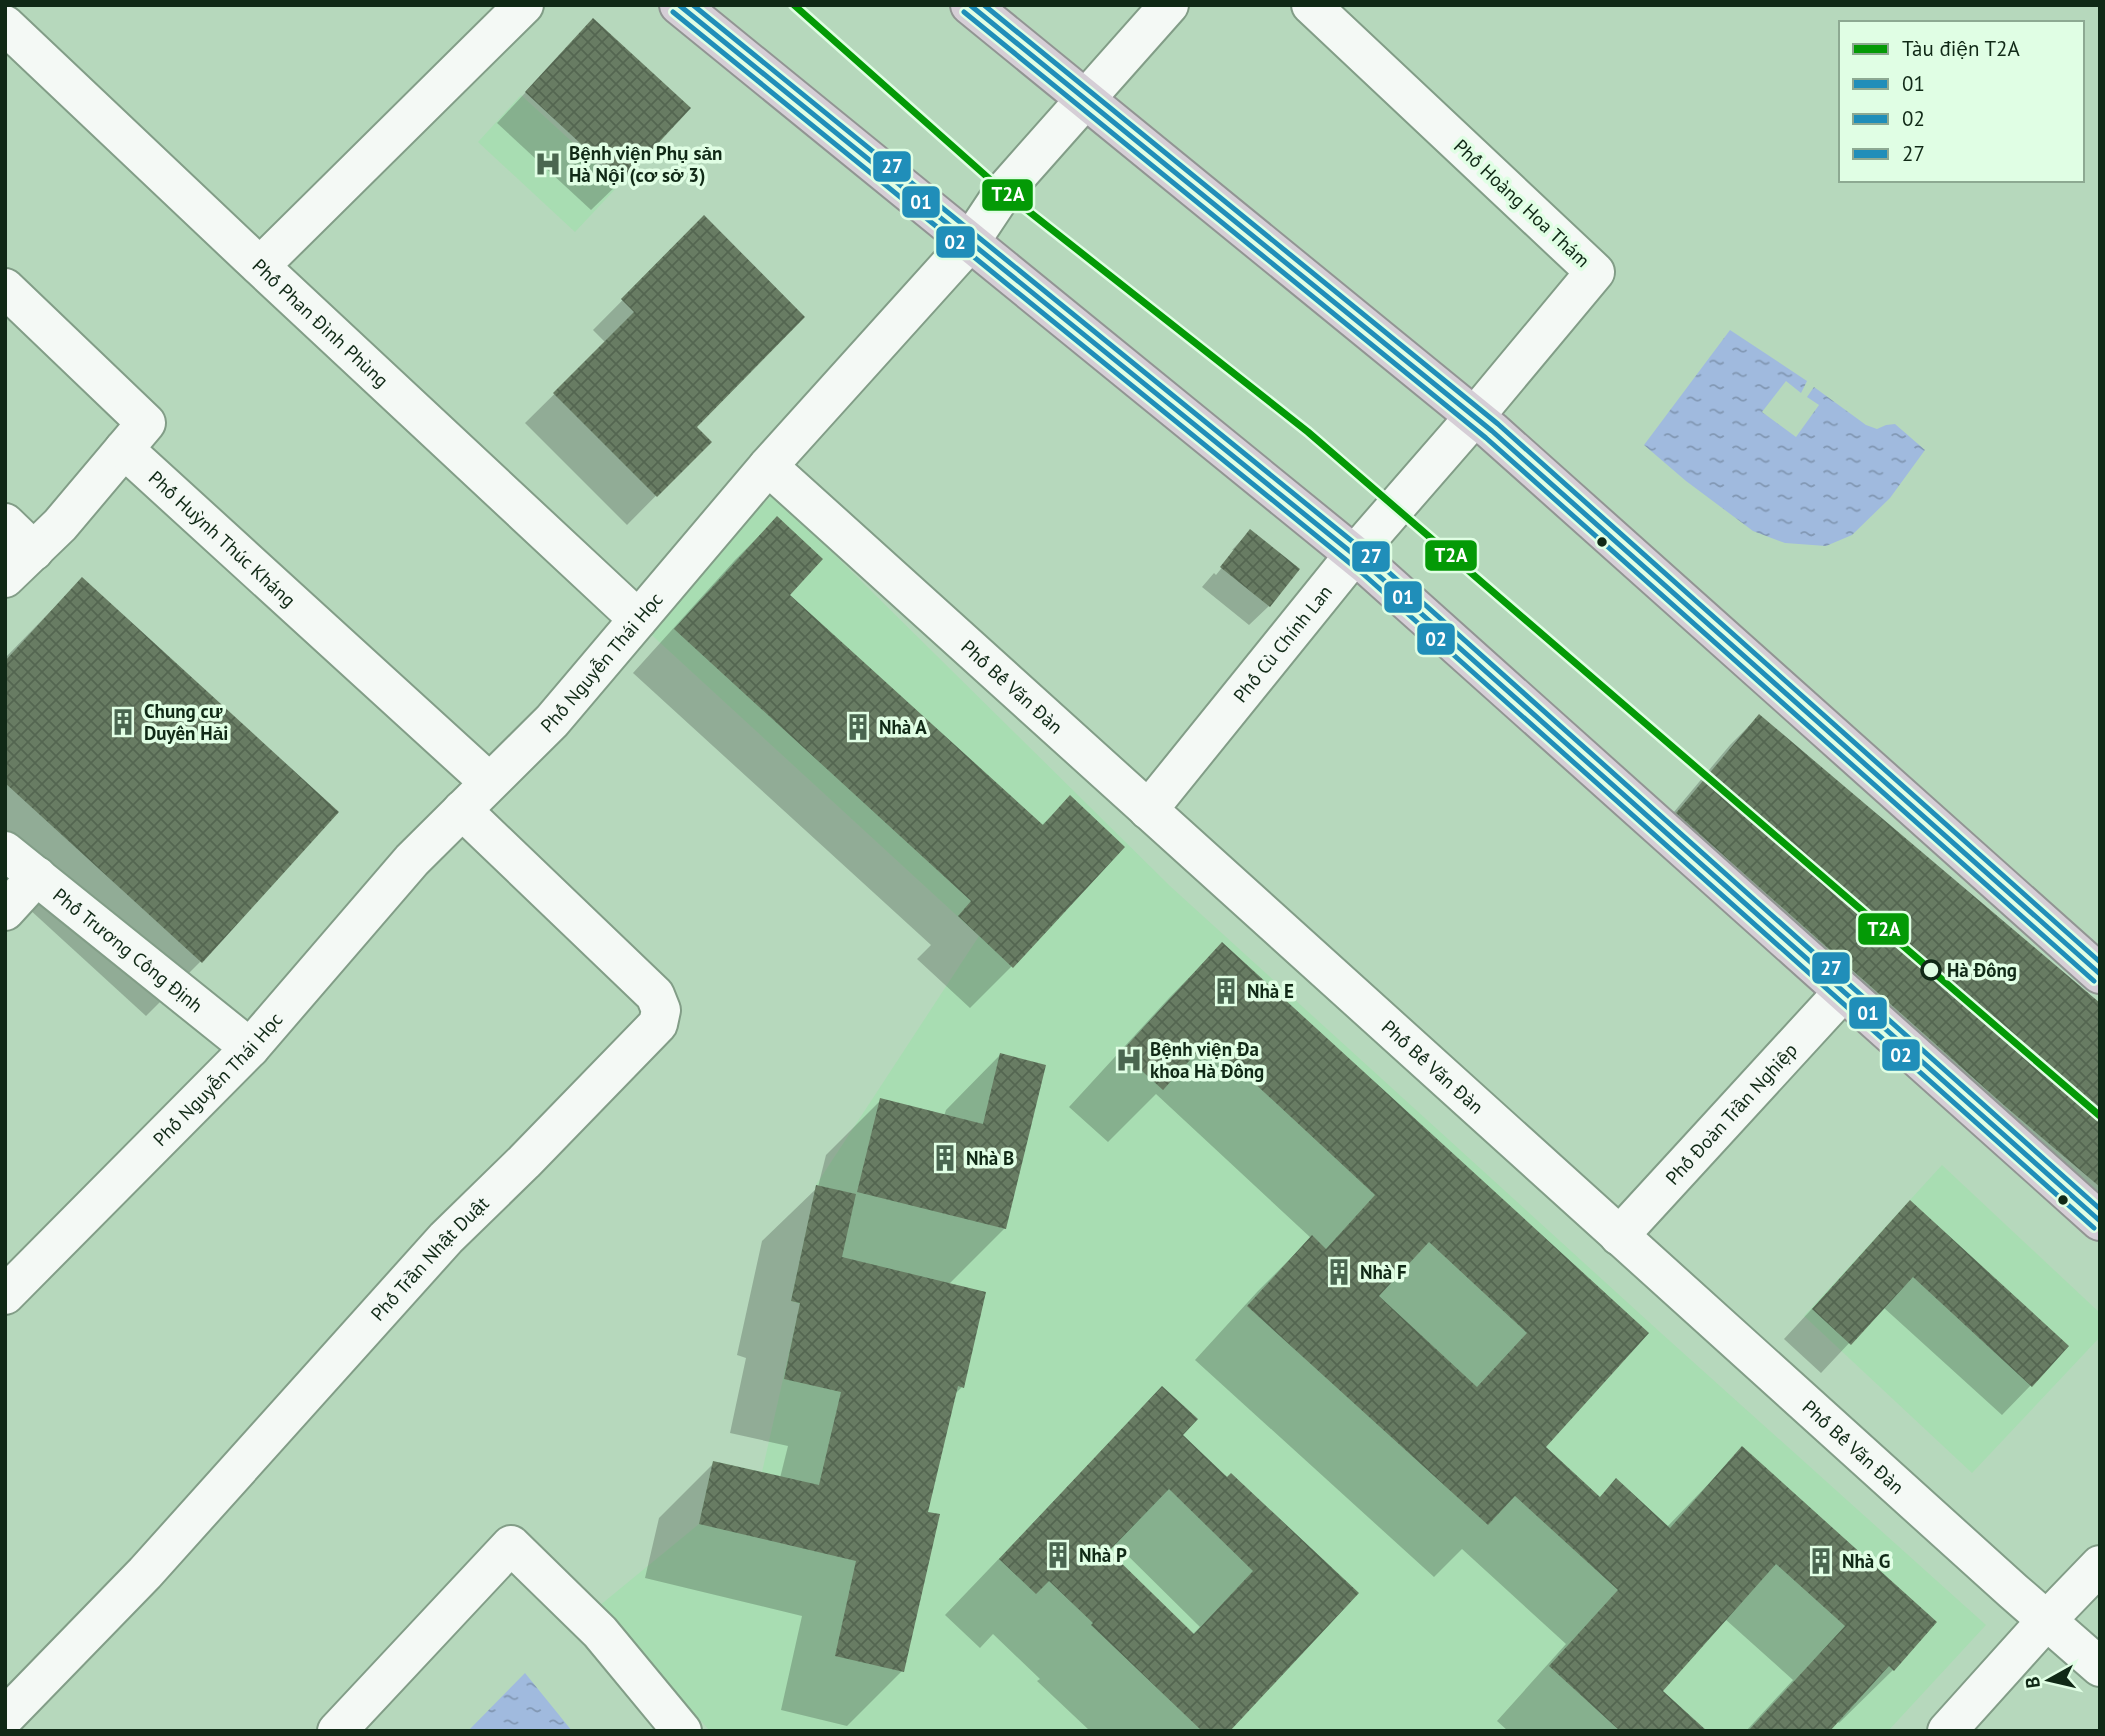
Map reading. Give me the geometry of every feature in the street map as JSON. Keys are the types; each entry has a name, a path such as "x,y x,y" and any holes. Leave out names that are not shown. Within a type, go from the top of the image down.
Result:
{"highway":[{"path":"679,5 1354,555 2100,1221"},
{"path":"970,5 1475,416 2100,974"}],"street":[{"path":"260,266 524,5"},
{"name":"Phố Nguyễn Thái Học","path":"5,1295 250,1048 412,860 552,721 768,466 970,242 1004,191 1169,5"},
{"name":"Phố Hoàng Hoa Thám","path":"1311,5 1595,272 1475,416"},
{"name":"Phố Phan Đình Phùng","path":"5,25 638,619"},
{"path":"5,288 146,423 60,525 5,578"},
{"name":"Phố Cù Chính Lan","path":"1148,810 1354,555 1475,416"},
{"name":"Phố Huỳnh Thúc Kháng","path":"124,449 489,782"},
{"name":"Phố Bế Văn Đàn","path":"768,466 2100,1667"},
{"path":"5,523 34,551"},
{"name":"Phố Trần Nhật Duật","path":"5,1717 145,1573 446,1238 658,1024 661,1010 655,995 462,810"},
{"name":"Phố Trương Công Định","path":"5,851 250,1048"},
{"path":"5,911 37,876"},
{"name":"Phố Đoàn Trần Nghiệp","path":"1619,1236 1843,992"},
{"path":"338,1731 510,1545 600,1632 682,1731"},
{"path":"1947,1731 2100,1565"}],"shaded area":[{"name":"Bệnh viện Phụ sản Hà Nội (cơ sở 3)","path":"521,95 619,185 575,232 478,142"},
{"name":"Bệnh viện Đa khoa Hà Đông","path":"773,494 1170,886 1986,1625 1888,1731 710,1731 599,1606 699,1524 713,1461 762,1472 800,1304 791,1301 816,1185 979,936 643,627"},
{"path":"1942,1165 2100,1313 2100,1337 1972,1473 1804,1316"}],"water":[{"path":"1730,330 1807,381 1801,393 1786,381 1762,412 1796,437 1819,405 1807,397 1814,387 1866,425 1877,429 1895,424 1925,450 1890,498 1852,535 1826,546 1785,543 1753,531 1686,481 1644,445"},
{"path":"525,1673 572,1731 468,1731"}],"building":[{"path":"593,18 691,108 622,182 525,92"},
{"path":"704,215 805,317 697,427 712,442 657,497 553,393 634,312 621,299"},
{"name":"Nhà A","path":"777,516 823,559 790,595 1043,825 1070,795 1125,847 1013,968 958,916 971,901 674,629"},
{"path":"1250,529 1300,569 1270,607 1220,567"},
{"name":"Chung cư Duyên Hải","path":"82,577 339,812 202,963 5,783 5,661"},
{"path":"1759,714 2100,1003 2100,1187 2006,1107 1676,813"},
{"path":"1222,942 1649,1333 1546,1447 1600,1497 1616,1478 1670,1528 1742,1446 1937,1622 1894,1671 1889,1666 1830,1731 1748,1731 1845,1626 1776,1564 1663,1691 1707,1731 1620,1731 1549,1666 1618,1590 1515,1496 1488,1525 1247,1306 1312,1235 1326,1249 1375,1195 1208,1040 1163,1090 1121,1052","holes":["1429,1242 1527,1333 1477,1387 1379,1296"]},
{"name":"Nhà B","path":"1000,1053 1046,1065 1006,1229 857,1192 880,1098 983,1124"},
{"path":"816,1185 856,1194 842,1257 986,1292 964,1388 958,1386 928,1512 940,1514 904,1672 835,1656 856,1561 699,1524 713,1461 819,1485 841,1392 784,1379 800,1303 791,1301"},
{"path":"1910,1200 2069,1346 2032,1387 1913,1277 1851,1345 1812,1309"},
{"name":"Nhà P","path":"1162,1386 1198,1419 1183,1435 1227,1477 1231,1473 1359,1593 1230,1731 1202,1731 1049,1581 1036,1594 999,1559","holes":["1169,1489 1253,1571 1194,1634 1109,1551"]}],"metro line":[{"name":"T2A","path":"794,5 1003,191 1308,432 2100,1116"}],"transit line":[{"name":"01","path":"679,5 1368,566 2100,1221"},
{"name":"27","path":"693,5 1374,559 2100,1209"},
{"name":"01","path":"970,5 1492,431 2100,974"},
{"name":"27","path":"984,5 1498,424 2100,962"},
{"name":"02","path":"673,12 1362,573 2094,1228"},
{"name":"02","path":"964,12 1486,438 2094,981"}],"place":[{"name":"Bệnh viện Phụ sản Hà Nội (cơ sở 3)","path":"548,164"},
{"name":"Chung cư Duyên Hải","path":"123,722"},
{"name":"Nhà A","path":"858,727"},
{"name":"Hà Đông","path":"1931,970"},
{"name":"Nhà E","path":"1226,991"},
{"name":"Bệnh viện Đa khoa Hà Đông","path":"1129,1060"},
{"name":"Nhà B","path":"945,1158"},
{"name":"Nhà F","path":"1339,1272"},
{"name":"Nhà P","path":"1058,1555"},
{"name":"Nhà G","path":"1821,1561"}]}
